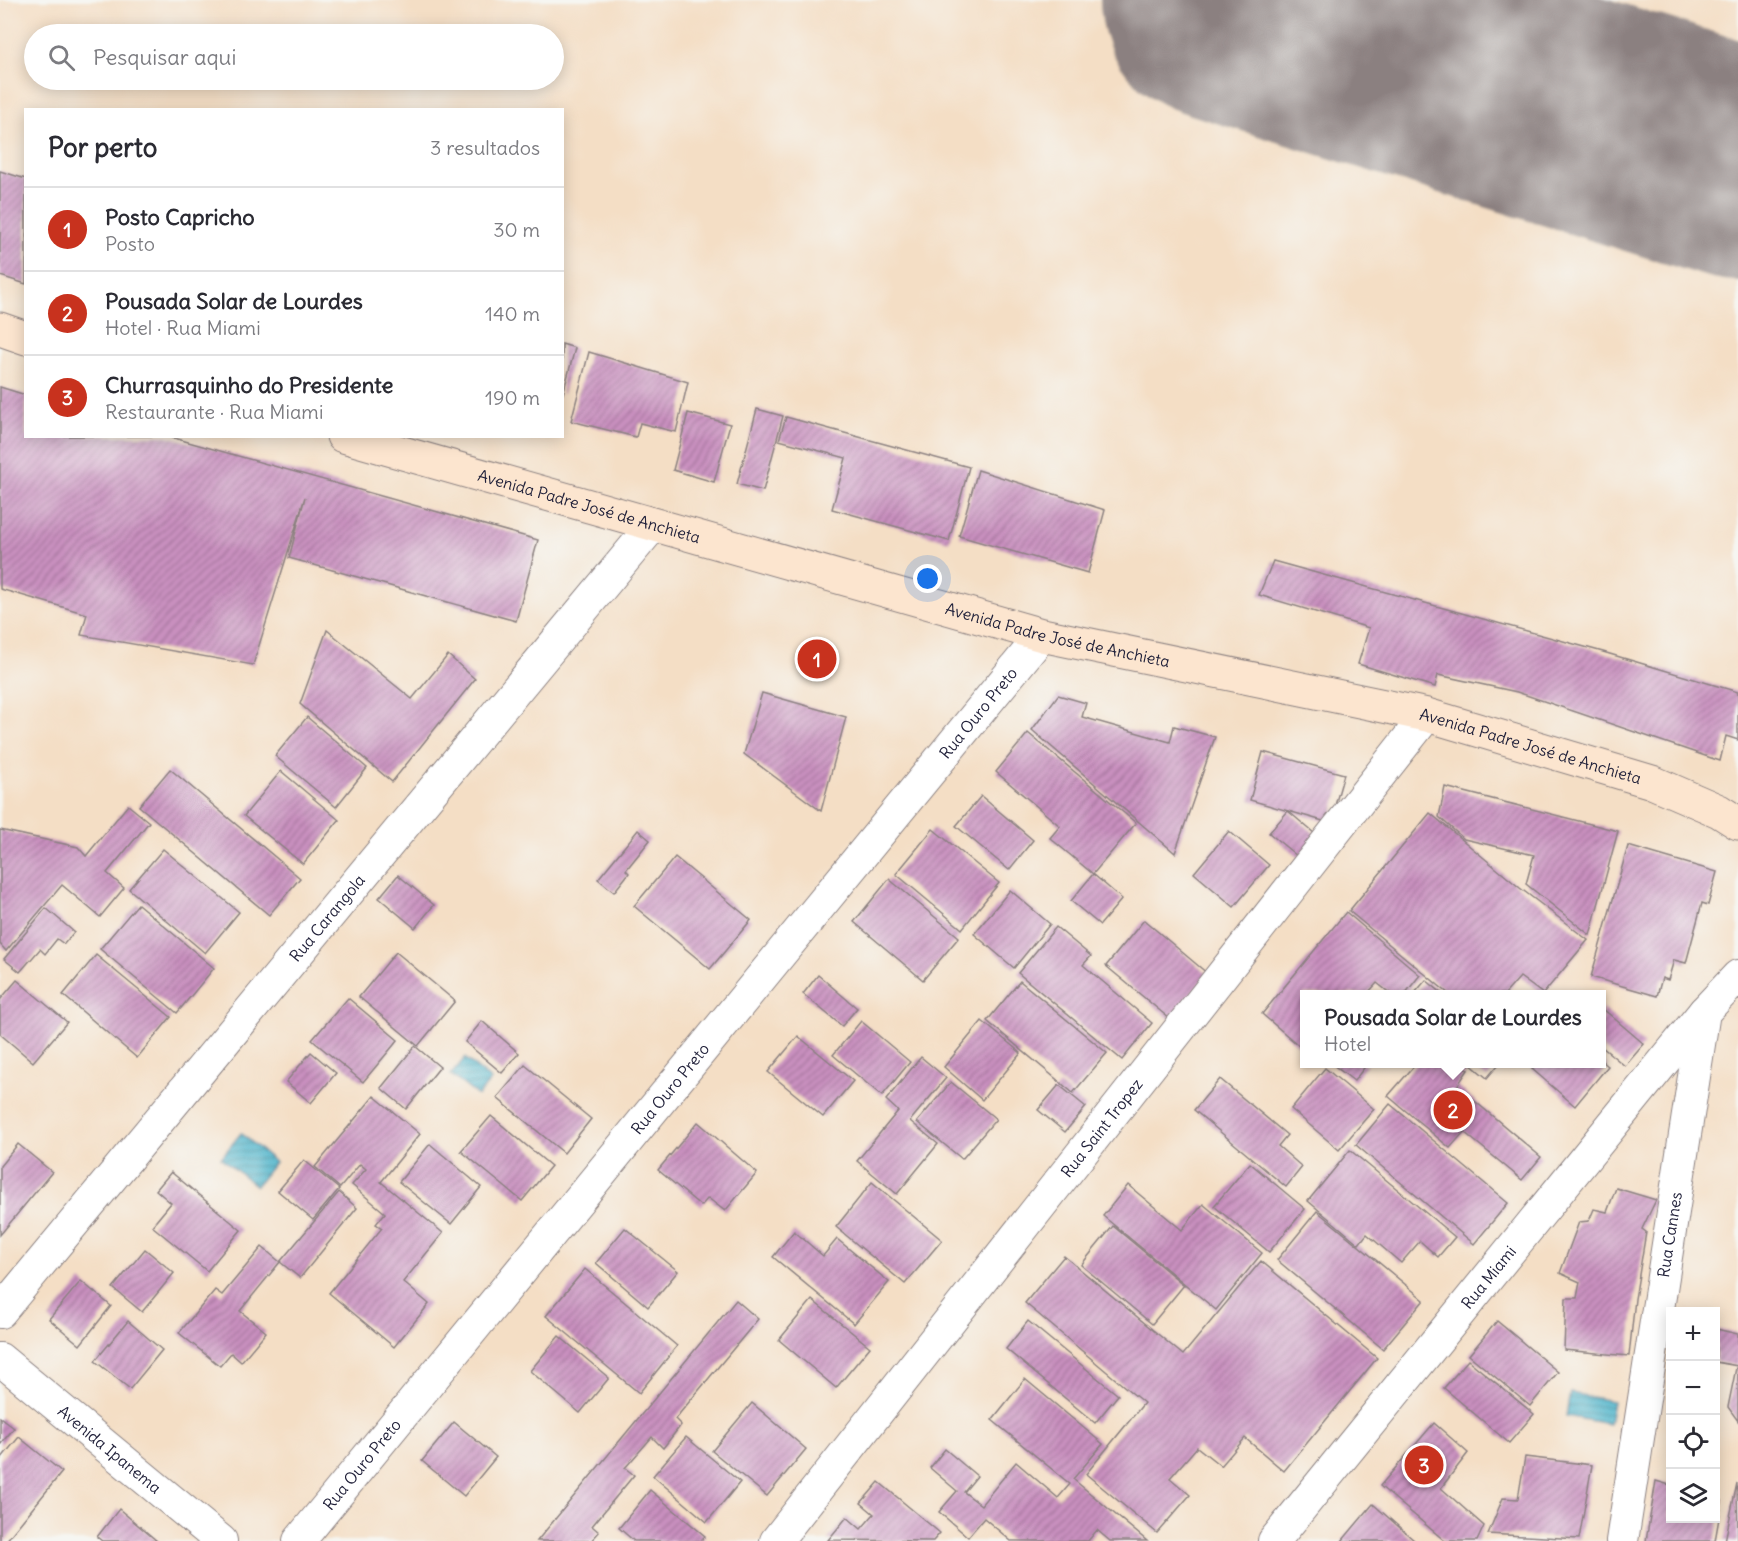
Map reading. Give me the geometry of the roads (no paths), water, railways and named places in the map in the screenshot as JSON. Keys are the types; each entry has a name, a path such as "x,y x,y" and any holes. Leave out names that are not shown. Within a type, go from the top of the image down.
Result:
{"main road":[{"path":"0,330 24,337"},
{"name":"Avenida Padre José de Anchieta","path":"350,438 1042,635 1427,715 1652,782 1738,823"}],"street":[{"name":"Rua Carangola","path":"0,1312 653,525"},
{"name":"Rua Ouro Preto","path":"299,1541 1042,635"},
{"name":"Rua Saint Tropez","path":"776,1541 1427,715"},
{"path":"1704,1012 1738,976"},
{"name":"Rua Miami","path":"1274,1541 1704,1012"},
{"name":"Rua Cannes","path":"1622,1541 1704,1012"},
{"name":"Avenida Ipanema","path":"0,1359 221,1541"}],"water":[{"path":"465,1058 491,1080 478,1096 451,1075"},
{"path":"241,1133 275,1162 256,1186 221,1158"},
{"path":"1570,1393 1613,1401 1609,1424 1566,1416"}],"place":[{"name":"Posto Capricho","path":"817,659"},
{"name":"Pousada Solar de Lourdes","path":"1453,1110"},
{"name":"Churrasquinho do Presidente","path":"1424,1465"}]}
